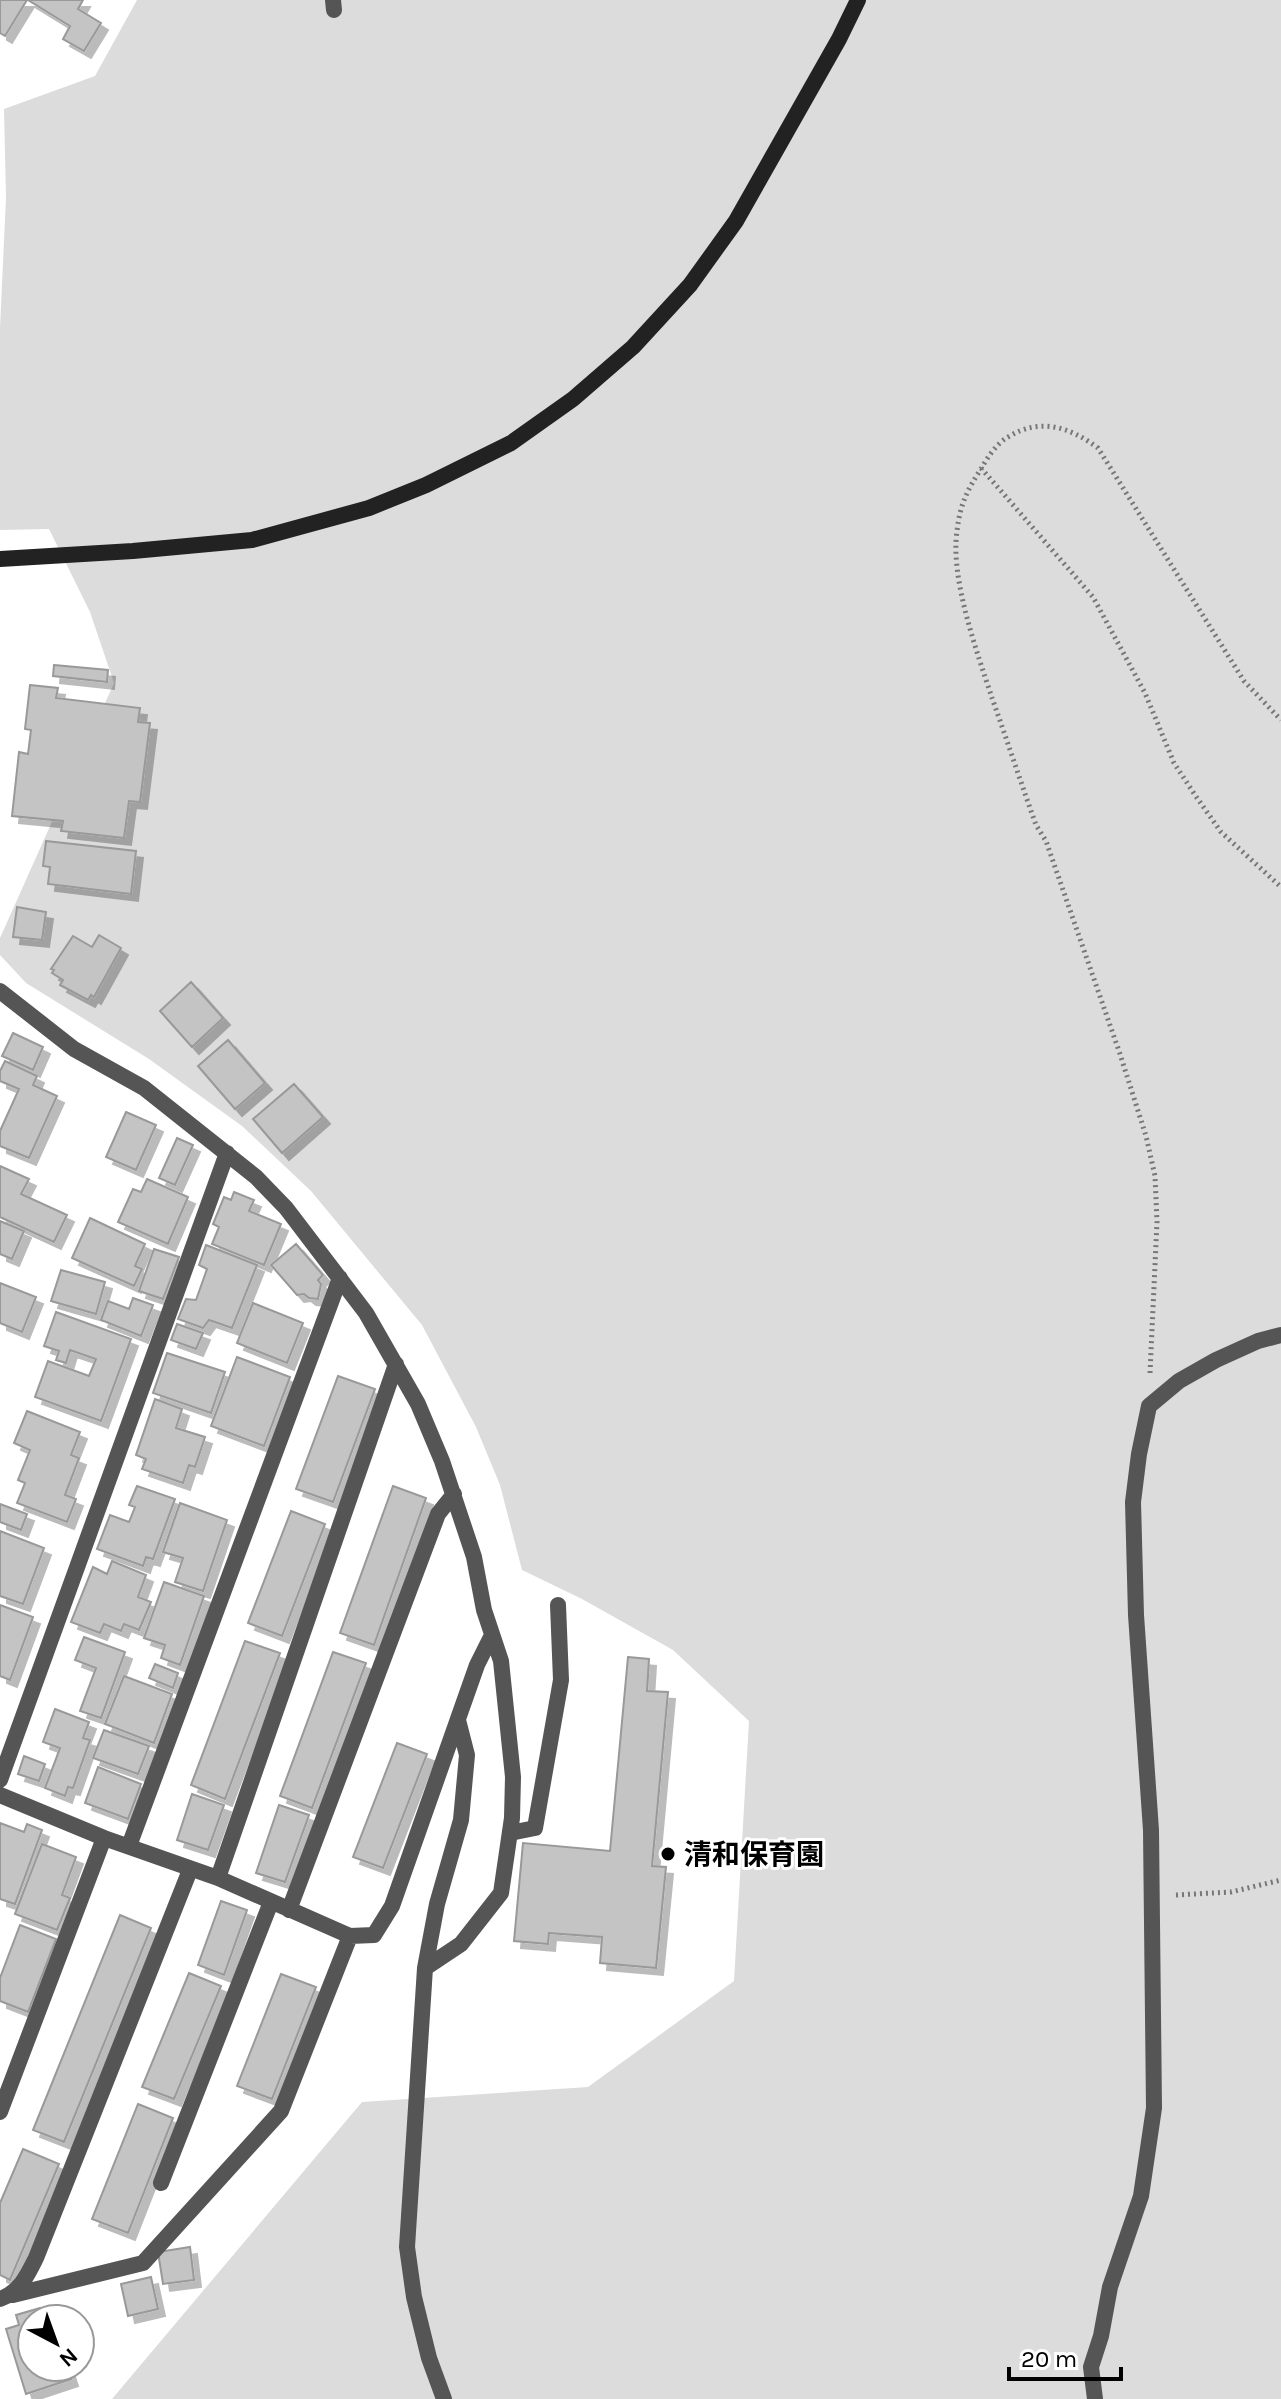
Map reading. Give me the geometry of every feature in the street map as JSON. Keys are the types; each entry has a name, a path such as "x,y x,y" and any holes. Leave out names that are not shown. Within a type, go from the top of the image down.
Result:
{"street":[{"path":"0,559 252,540 369,508 426,485 511,443 573,399 633,347 690,285 736,221 858,0"},
{"path":"0,991 74,1049 144,1088 256,1177 286,1208 366,1313 418,1404 454,1494 501,1661 513,1777 510,1833 501,1893 461,1944 425,1968"},
{"path":"0,1780 227,1153"},
{"path":"129,1846 340,1278"},
{"path":"1095,2399 1091,2367 1101,2336 1110,2287 1141,2196 1154,2108 1151,1830 1136,1615 1133,1502 1139,1454 1149,1406 1179,1381 1216,1360 1258,1341 1281,1335"},
{"path":"218,1878 396,1364"},
{"path":"289,1910 438,1514 454,1494"},
{"path":"510,1833 535,1828 561,1680 558,1605"},
{"path":"0,1795 104,1838 218,1878 350,1936 374,1935 392,1906 477,1665 492,1635"},
{"path":"444,2399 429,2358 414,2297 407,2247 425,1968 437,1904 461,1820 467,1755 458,1720"},
{"path":"0,2112 104,1838"},
{"path":"6,2297 26,2279 36,2258 190,1870"},
{"path":"161,2183 271,1902"},
{"path":"6,2297 143,2263 281,2111 350,1936"}],"path":[{"path":"1149,1406 1157,1222 1155,1176 1146,1136 1046,841 1036,825 965,610 956,534 965,495 981,468 1005,439 1027,426 1052,426 1079,434 1098,448 1244,681 1281,720"},
{"path":"981,468 1093,597 1145,693 1174,763 1221,832 1281,887"},
{"path":"1152,1896 1231,1892 1281,1880"}],"shaded area":[{"path":"137,0 1281,0 1281,2399 112,2399 362,2102 588,2087 734,1981 749,1721 673,1650 582,1599 522,1570 500,1485 476,1427 422,1325 311,1191 242,1126 149,1059 26,983 0,955 0,938 114,683 90,612 49,529 0,530 0,328 6,197 4,109 95,76"}],"building":[{"path":"0,0 27,0 5,36 0,33"},
{"path":"28,0 83,0 78,9 101,23 84,51 63,39 70,26"},
{"path":"54,665 108,670 107,682 53,676"},
{"path":"30,685 58,688 56,698 140,708 138,722 150,723 140,802 129,801 124,838 61,831 63,821 12,816 19,752 28,754 31,730 25,729"},
{"path":"46,841 136,851 131,894 48,884 50,867 43,866"},
{"path":"17,907 46,912 42,940 13,937"},
{"path":"99,935 121,948 94,997 91,995 88,1000 60,985 63,980 51,969 73,936 92,947"},
{"path":"191,982 223,1018 192,1047 160,1011"},
{"path":"13,1033 43,1047 33,1070 2,1056"},
{"path":"228,1040 265,1083 235,1109 198,1066"},
{"path":"5,1061 37,1076 33,1085 57,1096 29,1158 0,1146 0,1131 19,1089 0,1081 0,1071"},
{"path":"294,1084 323,1117 282,1153 253,1119"},
{"path":"126,1112 156,1125 136,1170 106,1157"},
{"path":"177,1138 193,1145 175,1185 159,1178"},
{"path":"0,1166 29,1179 21,1194 67,1215 54,1242 0,1217"},
{"path":"147,1179 188,1197 168,1244 118,1222 133,1189 141,1192"},
{"path":"234,1192 254,1200 249,1211 281,1224 264,1265 212,1244 219,1227 213,1224 224,1197 231,1200"},
{"path":"90,1218 145,1244 135,1266 142,1269 134,1286 72,1258"},
{"path":"0,1221 24,1231 12,1259 0,1254"},
{"path":"296,1244 323,1275 318,1280 321,1284 318,1299 297,1295 271,1265"},
{"path":"206,1245 257,1265 232,1328 209,1320 203,1328 178,1319 186,1299 196,1300 207,1269 199,1265"},
{"path":"154,1249 179,1257 163,1299 139,1291"},
{"path":"61,1270 105,1282 96,1314 51,1301"},
{"path":"0,1283 36,1297 22,1332 0,1323"},
{"path":"133,1298 153,1305 141,1336 101,1320 108,1301 129,1309"},
{"path":"253,1303 303,1323 287,1363 237,1343"},
{"path":"56,1312 131,1339 101,1421 35,1397 48,1361 89,1376 96,1359 70,1350 66,1363 56,1360 59,1351 44,1346"},
{"path":"177,1324 203,1333 196,1349 171,1340"},
{"path":"167,1353 225,1372 211,1413 153,1393"},
{"path":"237,1357 290,1377 264,1446 211,1426"},
{"path":"338,1376 375,1389 333,1502 296,1489"},
{"path":"155,1399 182,1409 176,1428 205,1437 195,1467 189,1465 183,1483 142,1469 146,1459 136,1455"},
{"path":"27,1411 80,1432 71,1455 79,1458 65,1495 76,1499 67,1522 17,1503 25,1483 18,1480 30,1450 14,1443"},
{"path":"137,1486 175,1499 153,1559 146,1557 143,1566 97,1549 110,1515 129,1522 135,1507 129,1505"},
{"path":"393,1486 426,1498 374,1645 340,1633"},
{"path":"180,1503 227,1520 203,1591 175,1582 183,1558 163,1552"},
{"path":"0,1504 27,1514 21,1530 0,1522"},
{"path":"291,1511 325,1524 282,1636 248,1623"},
{"path":"0,1531 44,1548 23,1604 0,1596"},
{"path":"112,1561 146,1575 138,1597 151,1602 139,1630 124,1624 121,1631 104,1624 100,1633 71,1622 93,1567 107,1574"},
{"path":"164,1582 204,1596 180,1665 161,1658 165,1645 144,1638"},
{"path":"0,1605 33,1617 10,1680 0,1676"},
{"path":"84,1637 125,1652 101,1718 80,1711 96,1668 75,1660"},
{"path":"245,1641 280,1653 225,1799 191,1785"},
{"path":"333,1652 366,1663 312,1808 280,1796"},
{"path":"628,1657 649,1659 647,1691 668,1692 652,1866 666,1867 656,1968 600,1963 602,1937 549,1933 548,1944 514,1941 523,1843 610,1851"},
{"path":"155,1664 178,1673 173,1688 149,1678"},
{"path":"124,1676 172,1694 154,1743 105,1724"},
{"path":"55,1709 89,1722 83,1738 90,1740 73,1788 68,1787 65,1796 45,1788 60,1748 43,1742"},
{"path":"104,1730 149,1746 138,1774 93,1758"},
{"path":"397,1743 427,1754 383,1868 353,1857"},
{"path":"24,1756 45,1764 39,1781 18,1774"},
{"path":"98,1767 141,1784 128,1819 85,1803"},
{"path":"192,1794 224,1805 208,1850 177,1840"},
{"path":"279,1805 309,1815 285,1882 256,1873"},
{"path":"0,1823 24,1832 27,1824 42,1830 15,1904 0,1899"},
{"path":"42,1844 76,1857 62,1895 70,1898 57,1930 15,1914"},
{"path":"221,1901 247,1910 224,1975 198,1965"},
{"path":"120,1915 151,1928 64,2142 33,2130"},
{"path":"20,1925 56,1939 28,2012 0,2001 0,1978"},
{"path":"189,1973 221,1986 174,2099 142,2087"},
{"path":"281,1974 316,1987 272,2099 237,2086"},
{"path":"138,2104 173,2118 128,2233 92,2219"},
{"path":"23,2149 59,2164 10,2280 0,2275 0,2203"},
{"path":"190,2247 194,2280 163,2284 158,2252"},
{"path":"151,2277 158,2309 128,2316 121,2284"},
{"path":"16,2326 16,2362 6,2329"},
{"path":"23,2383 59,2383 26,2394"}],"place":[{"name":"清和保育園","path":"668,1854"}]}
